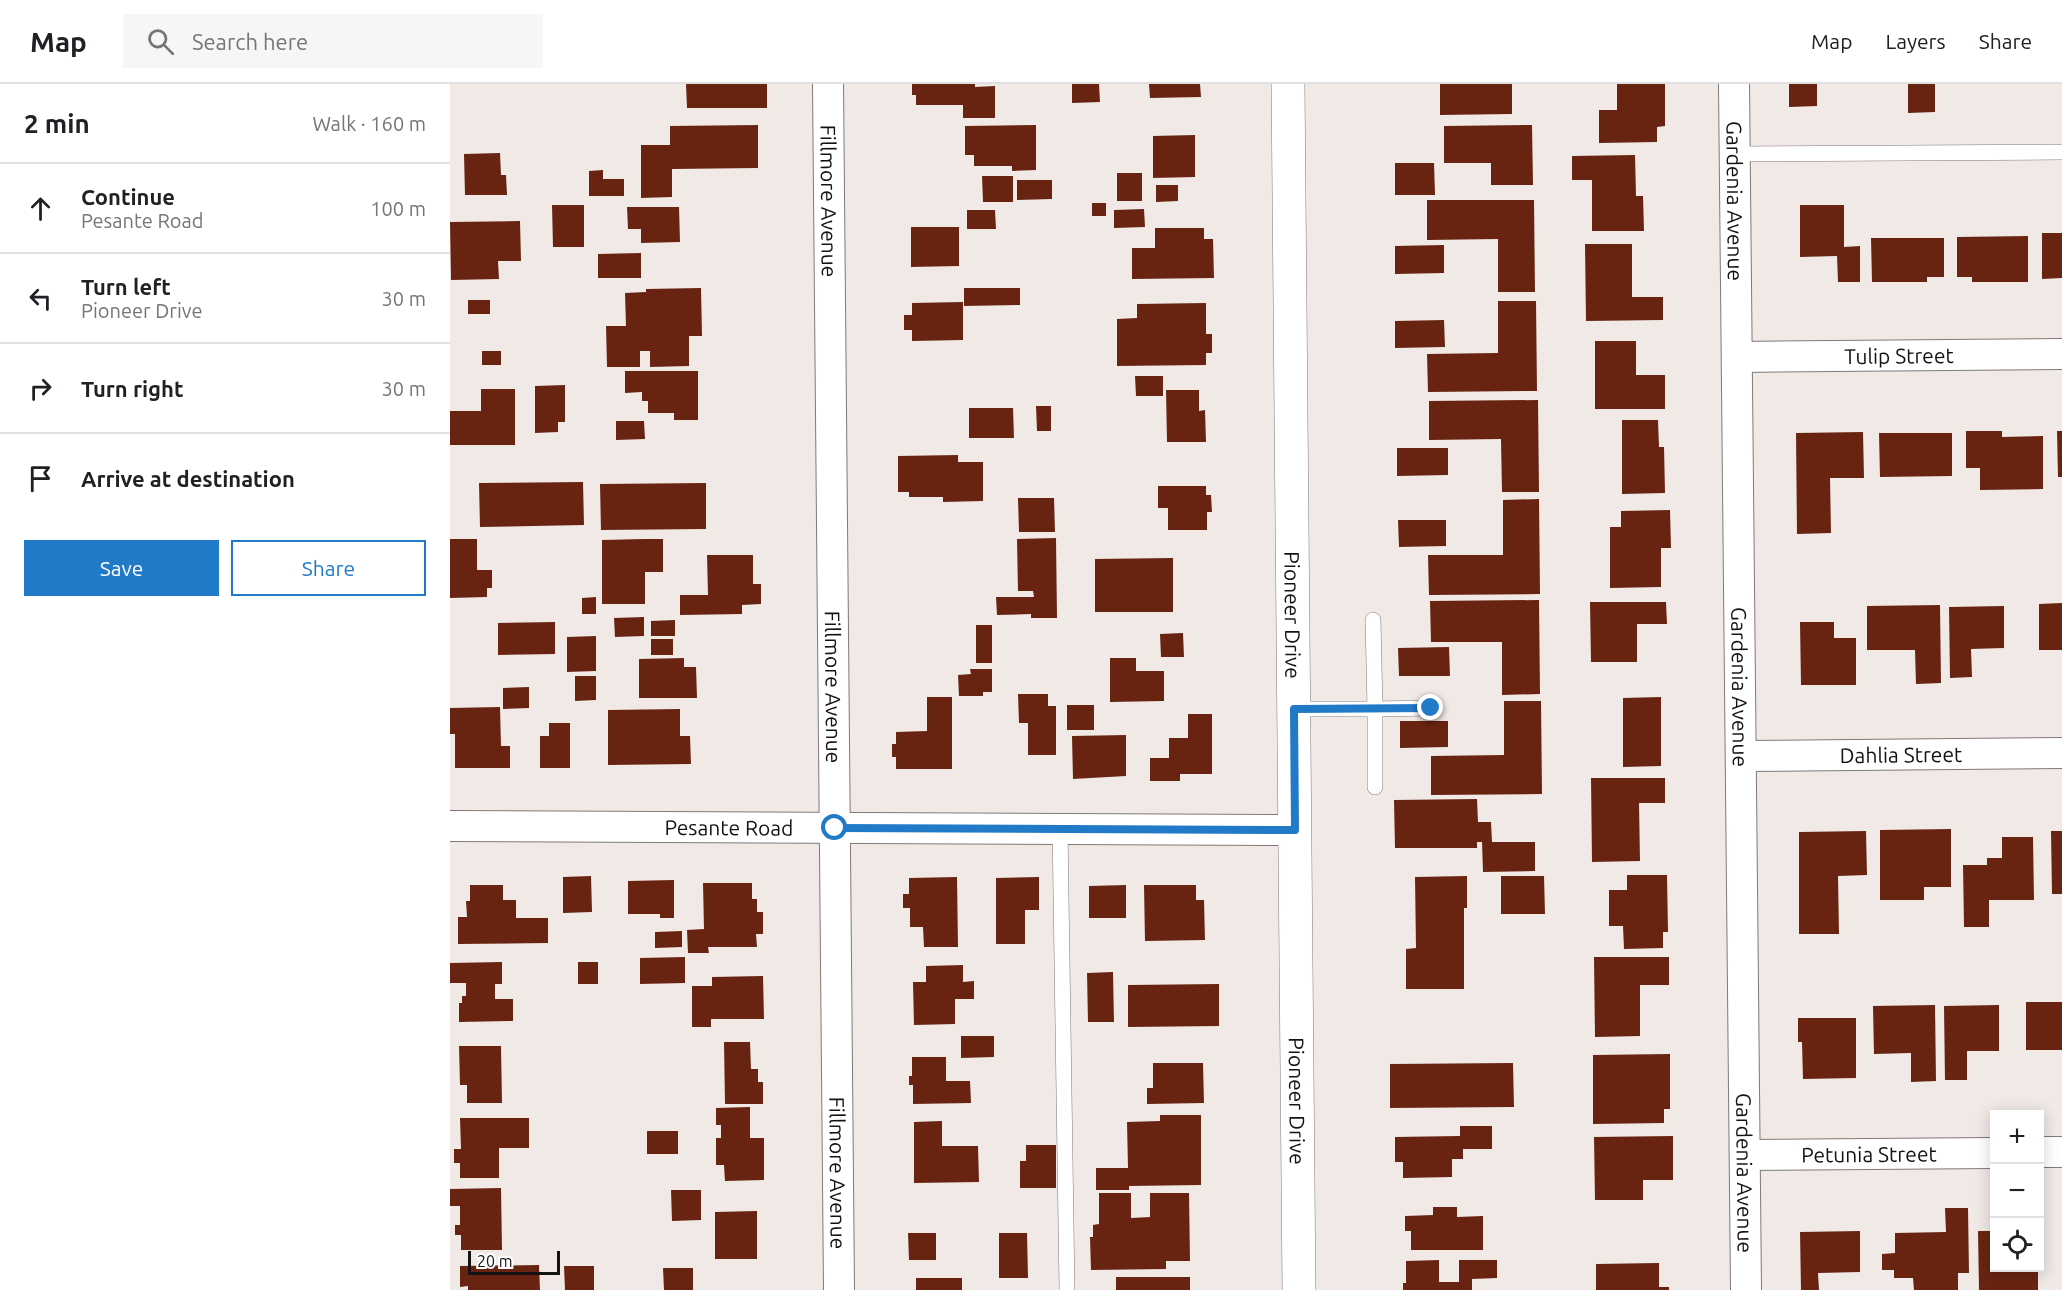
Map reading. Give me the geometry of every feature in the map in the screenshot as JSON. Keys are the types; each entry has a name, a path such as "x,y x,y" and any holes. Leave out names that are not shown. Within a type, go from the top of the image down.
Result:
{"street":[{"name":"Fillmore Avenue","path":"828,84 839,1290"},
{"name":"Pioneer Drive","path":"1288,84 1299,1290"},
{"name":"Gardenia Avenue","path":"1734,84 1746,1290"},
{"name":"Tulip Street","path":"1737,357 2062,354"},
{"name":"Dahlia Street","path":"1742,756 2062,753"},
{"name":"Pesante Road","path":"450,826 1295,830"},
{"path":"2044,1152 2062,1152"},
{"name":"Petunia Street","path":"1745,1155 1990,1153"}],"lane":[{"path":"1735,154 2062,152"},
{"path":"1373,620 1375,787"},
{"path":"1294,709 1431,708"},
{"path":"1060,828 1067,1290"}],"building":[{"path":"686,84 767,84 767,108 687,108"},
{"path":"912,84 995,86 995,118 963,118 963,105 916,105 916,95 912,95"},
{"path":"1072,84 1099,84 1100,102 1072,103"},
{"path":"1149,84 1200,84 1201,97 1150,98"},
{"path":"1440,84 1512,84 1512,114 1440,115"},
{"path":"1617,84 1665,84 1665,126 1657,127 1657,142 1599,143 1599,110 1617,110"},
{"path":"1789,84 1817,84 1817,106 1789,107"},
{"path":"1908,84 1935,84 1935,112 1908,113"},
{"path":"758,125 758,168 672,169 672,197 641,198 641,145 670,145 670,126"},
{"path":"1036,125 1036,170 1012,171 1012,166 974,166 974,155 965,155 965,126"},
{"path":"1532,125 1533,185 1491,185 1491,163 1444,163 1444,126"},
{"path":"1195,135 1195,177 1153,178 1153,136"},
{"path":"500,153 501,175 506,175 507,195 465,195 464,154"},
{"path":"1635,155 1636,196 1643,196 1644,231 1592,231 1592,180 1572,180 1572,156"},
{"path":"1395,163 1434,163 1435,195 1395,195"},
{"path":"603,170 603,179 624,179 624,196 589,196 589,171"},
{"path":"1117,173 1142,173 1142,201 1117,201"},
{"path":"982,176 1013,176 1013,202 983,202"},
{"path":"1017,180 1052,180 1052,199 1017,200"},
{"path":"1156,185 1178,185 1178,201 1156,202"},
{"path":"1427,200 1534,200 1535,292 1498,292 1498,239 1427,240"},
{"path":"1092,203 1106,203 1106,216 1092,216"},
{"path":"552,205 584,205 584,247 553,247"},
{"path":"1800,205 1844,205 1844,247 1860,246 1860,282 1838,282 1837,256 1800,257"},
{"path":"627,207 679,207 680,242 641,243 641,229 628,229"},
{"path":"1144,209 1145,227 1114,228 1114,210"},
{"path":"967,210 995,210 996,229 967,229"},
{"path":"520,221 521,261 498,261 499,279 451,280 450,222"},
{"path":"911,227 959,227 959,266 911,267"},
{"path":"1155,228 1204,228 1204,239 1213,239 1214,278 1132,279 1132,248 1155,248"},
{"path":"2042,233 2062,233 2062,278 2042,279"},
{"path":"2028,236 2028,282 1972,282 1972,277 1957,277 1957,237"},
{"path":"1871,238 1944,238 1944,277 1927,277 1927,282 1872,282"},
{"path":"1585,244 1632,244 1632,297 1663,297 1663,320 1586,321"},
{"path":"1444,245 1444,273 1395,274 1395,246"},
{"path":"641,253 641,278 598,278 598,254"},
{"path":"701,288 702,336 689,336 689,366 650,367 650,351 640,351 640,367 607,367 606,326 626,326 625,293 646,292 646,289"},
{"path":"964,288 1020,288 1020,305 964,306"},
{"path":"468,300 490,300 490,314 468,314"},
{"path":"1498,301 1536,301 1537,391 1428,392 1427,354 1498,353"},
{"path":"963,302 963,340 912,341 912,330 904,330 904,315 912,315 912,303"},
{"path":"1206,303 1206,334 1212,334 1212,353 1206,353 1206,365 1117,366 1117,319 1137,318 1137,304"},
{"path":"1444,320 1445,347 1395,348 1395,321"},
{"path":"1595,341 1636,341 1636,375 1665,375 1665,409 1595,409"},
{"path":"482,351 501,351 501,365 482,365"},
{"path":"625,371 698,371 698,420 674,420 674,413 648,413 648,401 642,401 642,392 625,393"},
{"path":"1135,376 1163,376 1163,396 1136,396"},
{"path":"565,385 565,422 558,422 558,432 535,433 535,386"},
{"path":"481,389 515,389 515,445 450,445 450,411 481,411"},
{"path":"1166,390 1199,390 1199,411 1205,410 1206,442 1167,442"},
{"path":"1538,400 1539,492 1502,492 1501,439 1429,440 1429,401"},
{"path":"1036,406 1051,406 1051,431 1037,431"},
{"path":"969,408 1013,408 1014,438 969,438"},
{"path":"1622,420 1658,420 1659,447 1664,447 1665,493 1622,494"},
{"path":"616,421 644,421 645,439 616,440"},
{"path":"1966,431 2002,431 2002,437 2043,436 2043,489 1980,490 1980,468 1966,468"},
{"path":"2057,431 2062,431 2062,477 2058,477"},
{"path":"1863,432 1864,478 1830,478 1831,533 1797,534 1796,433"},
{"path":"1879,433 1952,433 1952,476 1880,477"},
{"path":"1397,448 1448,448 1448,475 1397,476"},
{"path":"958,455 958,462 983,462 983,501 943,502 943,497 909,497 909,492 898,492 898,456"},
{"path":"583,482 584,525 480,527 479,483"},
{"path":"706,483 706,529 601,530 600,484"},
{"path":"1158,486 1206,486 1206,495 1211,495 1212,512 1207,512 1207,530 1168,530 1168,508 1158,508"},
{"path":"1018,498 1054,498 1055,532 1019,532"},
{"path":"1539,499 1540,594 1429,595 1428,555 1503,555 1503,500"},
{"path":"1670,510 1671,548 1661,548 1661,587 1610,588 1610,527 1621,527 1621,511"},
{"path":"1398,520 1446,520 1446,546 1399,547"},
{"path":"1056,538 1057,618 1031,618 1031,614 997,615 996,597 1034,597 1033,591 1018,591 1017,539"},
{"path":"450,539 477,539 477,570 492,570 492,588 487,588 487,597 450,598"},
{"path":"663,539 663,572 645,572 645,604 602,604 602,540"},
{"path":"707,555 753,555 753,584 761,584 761,604 742,605 742,614 680,615 680,595 708,595"},
{"path":"1173,558 1173,612 1095,612 1095,559"},
{"path":"596,597 596,614 582,614 582,598"},
{"path":"1539,600 1540,694 1502,695 1502,642 1431,642 1430,601"},
{"path":"1590,602 1666,602 1667,624 1637,624 1637,662 1591,662"},
{"path":"2062,603 2062,650 2039,650 2039,604"},
{"path":"1940,605 1941,683 1916,684 1915,650 1867,650 1867,606"},
{"path":"2004,606 2004,648 1971,649 1972,677 1950,678 1949,607"},
{"path":"644,617 644,636 615,637 614,618"},
{"path":"675,620 675,636 651,636 651,621"},
{"path":"555,622 555,654 498,655 498,623"},
{"path":"1800,622 1834,622 1834,638 1856,638 1856,685 1801,685"},
{"path":"976,625 992,625 992,663 976,663"},
{"path":"1183,633 1184,657 1161,657 1160,634"},
{"path":"596,636 596,671 567,672 567,637"},
{"path":"651,639 673,639 673,655 651,655"},
{"path":"1449,647 1450,676 1399,676 1398,648"},
{"path":"684,658 684,667 696,667 697,698 639,698 639,659"},
{"path":"1110,658 1136,658 1136,671 1164,671 1164,701 1110,702"},
{"path":"970,669 992,669 992,692 983,692 983,696 959,696 958,675 971,674"},
{"path":"575,676 596,676 596,700 575,701"},
{"path":"529,687 529,708 503,709 503,688"},
{"path":"1018,694 1048,694 1048,706 1056,706 1056,755 1028,755 1028,723 1019,723"},
{"path":"927,697 952,697 952,769 896,769 896,757 892,757 892,744 896,744 896,732 927,731"},
{"path":"1661,697 1661,766 1623,767 1623,698"},
{"path":"1504,701 1541,701 1542,794 1431,795 1431,756 1504,755"},
{"path":"1067,705 1094,705 1094,730 1067,730"},
{"path":"500,707 501,746 510,746 510,768 455,768 455,734 450,734 450,708"},
{"path":"680,709 680,736 690,736 691,764 608,765 608,710"},
{"path":"1188,714 1212,714 1212,774 1180,774 1180,781 1150,781 1150,758 1169,758 1169,738 1188,738"},
{"path":"1400,721 1448,721 1448,747 1400,748"},
{"path":"549,723 570,723 570,768 540,768 540,736 549,736"},
{"path":"1126,735 1126,776 1073,779 1072,736"},
{"path":"1591,778 1665,778 1665,803 1639,803 1640,861 1592,862"},
{"path":"1477,799 1478,822 1491,822 1492,842 1535,842 1535,871 1483,872 1482,842 1477,842 1477,848 1395,848 1394,800"},
{"path":"1951,829 1951,887 1924,887 1924,900 1880,900 1880,830"},
{"path":"1866,831 1867,875 1838,876 1839,934 1799,934 1799,832"},
{"path":"2051,831 2062,831 2062,894 2052,894"},
{"path":"2002,837 2033,837 2034,900 1989,900 1989,927 1964,927 1963,865 1987,865 1987,858 2002,858"},
{"path":"1627,875 1667,875 1668,932 1663,932 1663,948 1624,949 1623,926 1609,926 1609,890 1627,890"},
{"path":"591,876 592,912 563,913 563,877"},
{"path":"1467,876 1467,908 1464,908 1464,989 1406,989 1406,949 1416,948 1415,877"},
{"path":"1501,876 1544,876 1545,914 1501,914"},
{"path":"957,877 958,947 924,947 923,927 910,927 910,908 903,908 903,894 909,894 909,878"},
{"path":"1039,877 1039,910 1025,910 1025,944 996,944 996,878"},
{"path":"674,880 674,918 660,918 660,914 628,914 628,881"},
{"path":"703,883 752,883 752,899 757,899 757,912 763,912 763,934 756,934 757,947 708,947 709,953 688,953 687,930 704,929"},
{"path":"470,885 503,885 503,900 516,900 516,918 548,918 548,943 458,944 458,917 467,917 466,901 470,901"},
{"path":"1126,885 1126,918 1089,918 1089,886"},
{"path":"1144,885 1196,885 1196,900 1204,900 1205,940 1145,941"},
{"path":"682,931 682,947 655,948 655,932"},
{"path":"685,957 685,983 640,984 640,958"},
{"path":"1594,957 1669,957 1669,985 1640,985 1640,1036 1595,1037"},
{"path":"502,962 502,984 495,984 495,999 513,999 513,1021 459,1022 459,1003 462,1003 462,996 466,996 466,983 450,983 450,963"},
{"path":"578,962 598,962 598,984 578,984"},
{"path":"963,965 963,982 974,981 974,999 955,999 955,1024 914,1025 913,982 926,982 926,966"},
{"path":"1113,972 1114,1022 1088,1022 1087,973"},
{"path":"763,976 764,1019 711,1019 711,1027 692,1027 692,986 712,986 712,977"},
{"path":"1219,984 1219,1026 1128,1027 1128,985"},
{"path":"2026,1002 2062,1002 2062,1050 2026,1050"},
{"path":"1935,1005 1936,1081 1911,1082 1911,1053 1874,1054 1873,1006"},
{"path":"1999,1005 1999,1051 1967,1051 1967,1080 1945,1080 1944,1006"},
{"path":"1798,1018 1856,1018 1856,1078 1803,1079 1802,1042 1798,1042"},
{"path":"961,1036 994,1036 994,1057 961,1058"},
{"path":"724,1042 750,1042 751,1069 758,1069 758,1082 763,1082 763,1104 725,1104"},
{"path":"459,1046 501,1046 502,1103 467,1103 467,1085 460,1085"},
{"path":"1670,1054 1670,1109 1664,1109 1664,1123 1593,1124 1593,1055"},
{"path":"912,1057 946,1057 946,1081 970,1081 971,1103 913,1104 913,1085 909,1085 909,1076 912,1076"},
{"path":"1153,1063 1203,1063 1204,1103 1147,1104 1147,1088 1153,1088"},
{"path":"1513,1063 1514,1107 1390,1108 1390,1064"},
{"path":"750,1107 750,1138 764,1138 764,1180 725,1181 724,1165 716,1165 716,1138 721,1138 721,1125 716,1125 716,1108"},
{"path":"1160,1115 1201,1115 1201,1185 1129,1186 1129,1190 1096,1190 1096,1168 1128,1168 1127,1122 1160,1121"},
{"path":"460,1118 529,1118 529,1148 499,1148 499,1178 460,1178 460,1163 454,1163 454,1149 461,1149"},
{"path":"942,1121 942,1146 978,1146 979,1182 914,1183 914,1122"},
{"path":"1460,1126 1492,1126 1492,1149 1463,1149 1463,1159 1452,1159 1452,1177 1403,1178 1403,1162 1395,1162 1395,1137 1460,1136"},
{"path":"647,1131 678,1131 678,1154 647,1154"},
{"path":"1673,1136 1673,1180 1643,1180 1643,1200 1595,1200 1594,1137"},
{"path":"1026,1145 1056,1145 1056,1188 1020,1188 1020,1161 1026,1161"},
{"path":"501,1188 502,1250 461,1250 461,1235 455,1235 455,1225 460,1225 460,1206 450,1206 450,1189"},
{"path":"671,1190 701,1190 701,1220 672,1221"},
{"path":"1099,1193 1131,1193 1131,1218 1150,1217 1150,1193 1189,1193 1190,1261 1166,1261 1166,1269 1091,1270 1090,1237 1093,1237 1093,1225 1099,1224"},
{"path":"1433,1207 1457,1207 1457,1217 1483,1216 1483,1250 1411,1250 1411,1231 1405,1231 1405,1216 1433,1215"},
{"path":"1945,1208 1968,1208 1969,1273 1958,1273 1958,1290 1914,1290 1913,1278 1894,1278 1894,1270 1882,1270 1882,1254 1895,1253 1895,1233 1946,1232"},
{"path":"757,1211 757,1259 715,1259 715,1212"},
{"path":"1860,1231 1860,1272 1818,1273 1819,1290 1801,1290 1800,1232"},
{"path":"1978,1231 1990,1231 1990,1272 2038,1272 2038,1290 1979,1290"},
{"path":"908,1233 936,1233 936,1260 909,1260"},
{"path":"999,1233 1027,1233 1028,1278 999,1278"},
{"path":"1439,1260 1439,1282 1459,1282 1459,1260 1497,1260 1497,1278 1472,1279 1472,1290 1403,1290 1403,1283 1406,1283 1406,1261"},
{"path":"1659,1263 1659,1287 1669,1287 1669,1290 1596,1290 1596,1264"},
{"path":"539,1265 540,1290 468,1290 468,1286 460,1287 460,1266"},
{"path":"564,1266 594,1266 594,1290 565,1290"},
{"path":"663,1268 693,1268 693,1290 664,1290"},
{"path":"1116,1277 1190,1277 1190,1290 1116,1290"},
{"path":"916,1278 962,1278 962,1290 916,1290"}],"route":[{"path":"835,828 1295,830 1294,709 1431,708"}]}
